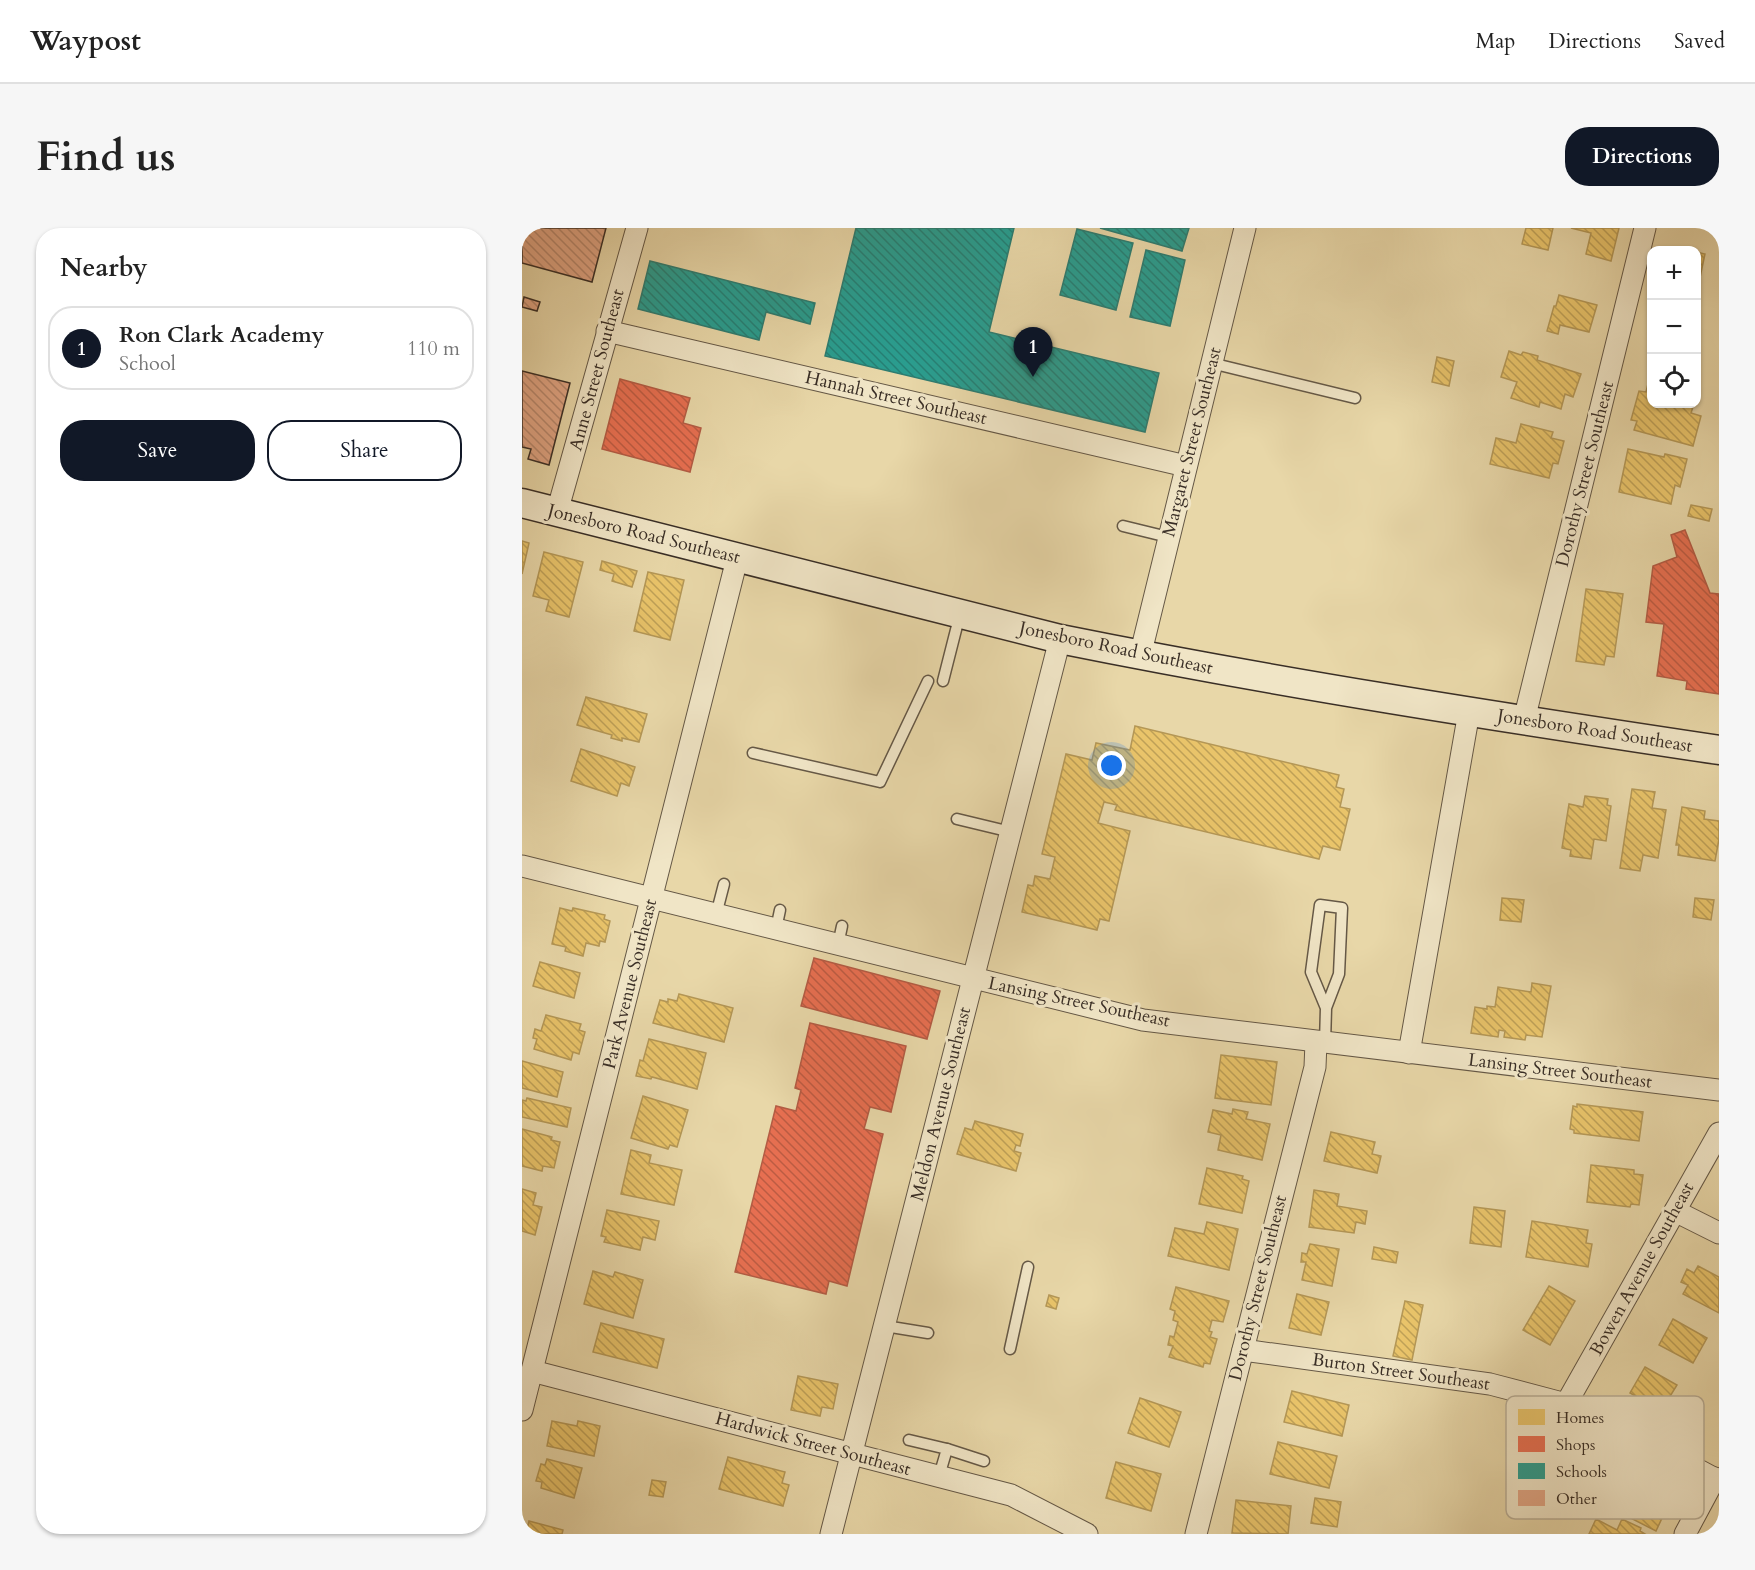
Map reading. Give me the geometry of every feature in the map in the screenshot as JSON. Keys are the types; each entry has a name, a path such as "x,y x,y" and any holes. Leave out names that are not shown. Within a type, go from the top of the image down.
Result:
{"main road":[{"name":"Jonesboro Road Southeast","path":"522,503 1060,639 1140,656 1469,712 1719,750"}],"street":[{"name":"Anne Street Southeast","path":"557,512 637,228"},
{"name":"Margaret Street Southeast","path":"1140,656 1245,228"},
{"name":"Dorothy Street Southeast","path":"1524,720 1645,228"},
{"name":"Hannah Street Southeast","path":"607,331 1186,466"},
{"name":"Park Avenue Southeast","path":"522,1410 737,559"},
{"name":"Meldon Avenue Southeast","path":"831,1534 1060,639"},
{"path":"1409,1053 1469,712"},
{"name":"Lansing Street Southeast","path":"522,866 716,915 778,920 840,936 973,979 1143,1020 1719,1090"},
{"name":"Dorothy Street Southeast","path":"1196,1534 1321,1042"},
{"name":"Bowen Avenue Southeast","path":"1571,1396 1719,1133"},
{"path":"1675,1211 1719,1233"},
{"name":"Burton Street Southeast","path":"1243,1350 1490,1384 1536,1396"},
{"name":"Hardwick Street Southeast","path":"532,1371 1011,1495 1087,1534"},
{"path":"1704,1502 1717,1480"},
{"path":"1685,1534 1694,1519"}],"lane":[{"path":"1211,363 1355,398"},
{"path":"1123,526 1168,537"},
{"path":"943,681 960,614"},
{"path":"753,753 880,782 928,681"},
{"path":"957,819 1011,832"},
{"path":"716,915 724,884"},
{"path":"1321,1042 1326,1008 1339,974 1342,908 1320,905 1311,972 1326,1008"},
{"path":"1011,1349 1028,1267"},
{"path":"885,1326 928,1332"},
{"path":"909,1440 984,1461"},
{"path":"939,1476 947,1449"}],"building: Homes":[{"path":"1526,228 1553,228 1548,250 1522,244"},
{"path":"1571,228 1619,228 1611,261 1586,254 1591,233"},
{"path":"1701,253 1705,254 1701,273"},
{"path":"1559,295 1597,305 1589,332 1560,325 1558,334 1547,331"},
{"path":"1509,351 1521,355 1523,352 1538,356 1537,360 1581,374 1573,397 1565,394 1561,409 1540,402 1539,407 1511,398 1517,382 1501,377"},
{"path":"1437,357 1454,361 1449,386 1432,382"},
{"path":"1647,388 1647,408 1693,408 1691,413 1701,416 1693,446 1634,430 1637,421 1631,420 1639,391 1646,392"},
{"path":"1521,424 1553,432 1551,438 1564,441 1558,464 1553,463 1549,478 1490,464 1496,438 1516,443"},
{"path":"1628,449 1664,457 1665,454 1687,459 1680,487 1675,485 1671,504 1619,492"},
{"path":"1691,505 1712,509 1709,521 1688,516"},
{"path":"522,541 529,543 522,574"},
{"path":"544,552 583,562 569,617 546,611 549,600 533,596"},
{"path":"602,561 637,571 632,587 612,581 614,574 600,570"},
{"path":"648,572 684,580 670,640 634,631"},
{"path":"1586,589 1623,594 1614,657 1606,656 1604,665 1576,661"},
{"path":"586,697 647,714 639,742 611,738 612,735 577,725"},
{"path":"1135,726 1339,775 1336,787 1344,789 1340,807 1350,809 1340,850 1323,846 1319,859 1115,810 1117,805 1104,802 1098,823 1130,831 1109,921 1100,919 1097,930 1022,912 1028,885 1033,886 1035,876 1050,879 1055,857 1042,854 1066,754 1092,760 1096,743 1130,750"},
{"path":"581,749 635,767 629,786 621,783 617,796 571,781"},
{"path":"1632,789 1655,792 1652,808 1666,810 1658,858 1643,855 1640,871 1620,868"},
{"path":"1585,796 1608,799 1607,805 1611,806 1606,841 1594,839 1591,859 1570,856 1571,850 1562,848 1569,804 1583,807"},
{"path":"1682,807 1705,811 1704,819 1719,821 1715,861 1678,855 1679,845 1676,845"},
{"path":"1502,898 1524,900 1521,922 1500,920"},
{"path":"1695,898 1714,900 1711,920 1693,917"},
{"path":"560,908 572,911 573,908 605,915 604,919 610,921 605,942 600,941 599,946 586,943 583,956 565,951 566,947 552,944"},
{"path":"540,962 580,973 574,998 533,986"},
{"path":"1532,983 1551,986 1542,1037 1526,1035 1525,1040 1504,1037 1505,1031 1499,1030 1498,1037 1471,1033 1475,1007 1487,1009 1487,1006 1495,1007 1498,987 1531,992"},
{"path":"679,994 733,1008 724,1042 653,1023 660,1000 677,1001"},
{"path":"546,1015 581,1024 579,1030 585,1032 579,1054 573,1052 571,1060 534,1049 537,1039 533,1038 535,1029 541,1031"},
{"path":"649,1039 706,1053 697,1089 652,1077 651,1079 636,1076"},
{"path":"1221,1055 1277,1062 1271,1105 1215,1098"},
{"path":"522,1061 563,1072 557,1097 522,1088"},
{"path":"643,1096 688,1110 677,1147 670,1145 668,1149 631,1138"},
{"path":"527,1098 571,1108 567,1127 522,1117 522,1100 526,1101"},
{"path":"1577,1104 1643,1112 1639,1141 1574,1133 1574,1130 1570,1129 1573,1106 1577,1107"},
{"path":"1233,1109 1248,1112 1246,1119 1270,1124 1262,1160 1218,1150 1221,1135 1208,1132 1213,1110 1232,1114"},
{"path":"975,1121 1023,1134 1020,1146 1016,1145 1014,1151 1021,1153 1016,1171 957,1154 965,1128 972,1130"},
{"path":"522,1129 552,1137 551,1140 560,1142 554,1168 543,1166 542,1171 522,1166"},
{"path":"1331,1132 1375,1142 1372,1154 1381,1156 1377,1173 1324,1161"},
{"path":"631,1150 651,1155 649,1163 682,1170 674,1205 621,1194"},
{"path":"1591,1165 1634,1170 1634,1174 1643,1175 1639,1205 1631,1204 1630,1207 1587,1202"},
{"path":"1207,1168 1243,1176 1242,1179 1249,1181 1242,1213 1199,1204"},
{"path":"522,1189 536,1193 533,1205 542,1207 535,1235 522,1231"},
{"path":"1314,1190 1339,1194 1337,1206 1367,1211 1365,1224 1356,1222 1354,1233 1309,1227"},
{"path":"1474,1207 1505,1211 1501,1247 1470,1243"},
{"path":"607,1210 659,1221 655,1240 643,1237 640,1250 604,1242 606,1237 601,1236"},
{"path":"1532,1221 1588,1230 1586,1243 1592,1244 1588,1267 1526,1257"},
{"path":"1207,1222 1238,1229 1229,1270 1168,1256 1175,1228 1204,1234"},
{"path":"1310,1244 1339,1249 1332,1286 1302,1280 1306,1262 1301,1262 1302,1253 1307,1254"},
{"path":"1374,1247 1398,1252 1396,1263 1372,1259"},
{"path":"1698,1266 1719,1277 1719,1313 1683,1294 1688,1285 1681,1282 1687,1269 1694,1273"},
{"path":"593,1271 613,1277 615,1272 643,1280 633,1318 584,1304"},
{"path":"1549,1286 1575,1301 1550,1345 1523,1330"},
{"path":"1176,1287 1229,1301 1223,1322 1212,1320 1210,1337 1217,1339 1210,1364 1204,1363 1203,1367 1169,1357 1173,1346 1168,1345 1170,1336 1174,1337 1178,1322 1173,1320 1175,1311 1170,1309"},
{"path":"1297,1294 1329,1302 1321,1335 1289,1328"},
{"path":"1049,1295 1059,1298 1056,1309 1046,1306"},
{"path":"1405,1301 1423,1305 1412,1360 1393,1356"},
{"path":"1673,1319 1707,1338 1693,1363 1659,1345"},
{"path":"601,1323 664,1339 657,1368 593,1352"},
{"path":"1645,1367 1677,1385 1670,1396 1635,1396 1630,1393"},
{"path":"798,1376 838,1384 833,1409 822,1407 820,1416 791,1410"},
{"path":"1292,1391 1349,1405 1342,1436 1284,1422"},
{"path":"1140,1398 1181,1412 1169,1447 1128,1433"},
{"path":"552,1421 577,1426 578,1421 600,1426 594,1456 547,1446"},
{"path":"1278,1442 1337,1456 1329,1488 1270,1474"},
{"path":"728,1457 785,1472 782,1483 789,1485 783,1506 719,1489"},
{"path":"547,1459 582,1468 574,1498 541,1488 542,1482 536,1481 541,1464 545,1465"},
{"path":"1116,1462 1161,1474 1151,1511 1106,1498"},
{"path":"652,1480 666,1482 663,1497 649,1495"},
{"path":"1315,1498 1341,1502 1337,1527 1311,1523"},
{"path":"1236,1500 1291,1506 1288,1534 1232,1533"},
{"path":"1596,1519 1617,1530 1622,1519 1641,1528 1640,1531 1645,1534 1589,1534"},
{"path":"1632,1519 1662,1519 1656,1531"},
{"path":"529,1521 563,1530 562,1534 526,1534"}],"building: Shops":[{"path":"620,379 690,398 683,423 701,428 690,472 602,449"},
{"path":"1685,530 1710,593 1719,594 1719,694 1686,689 1687,681 1657,676 1664,624 1646,622 1653,566 1677,557 1671,535"},
{"path":"814,958 940,991 927,1039 801,1006"},
{"path":"810,1023 906,1046 891,1112 870,1107 864,1129 883,1134 847,1286 829,1281 826,1294 735,1272 776,1106 796,1111 801,1090 795,1088"}],"building: Schools":[{"path":"856,228 1014,228 989,332 1159,373 1145,432 825,356"},
{"path":"1100,228 1189,228 1182,251"},
{"path":"1077,229 1133,243 1116,310 1060,295"},
{"path":"1146,250 1185,260 1170,326 1130,317"},
{"path":"650,261 815,303 810,324 766,312 759,340 638,309"}],"building: Other":[{"path":"522,228 606,228 592,282 522,263"},
{"path":"524,297 540,302 537,311 522,307"},
{"path":"522,371 570,383 549,465 528,459 531,449 522,447"}],"place":[{"name":"Ron Clark Academy","path":"1033,377"}]}
